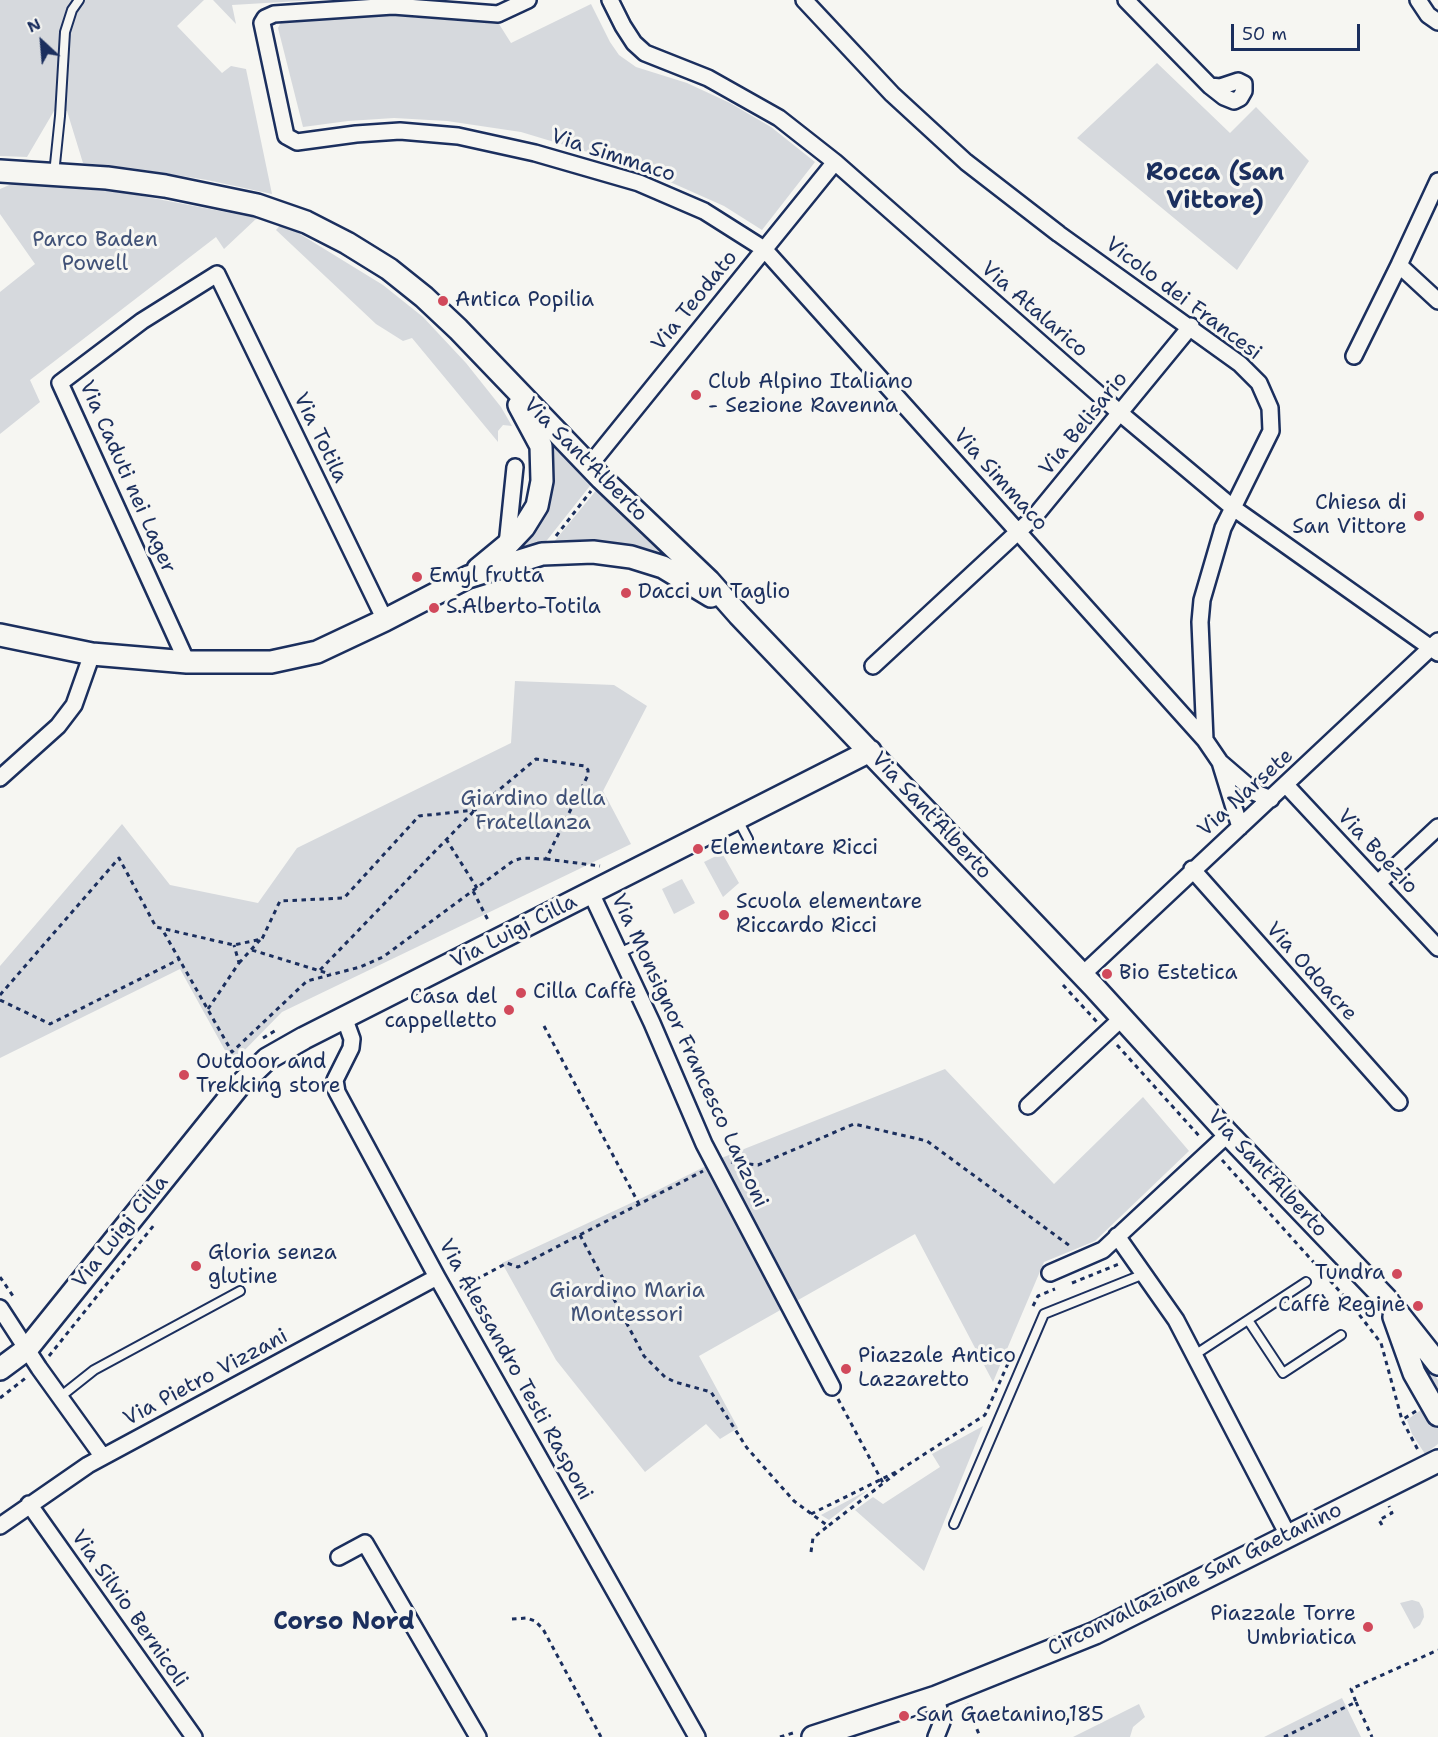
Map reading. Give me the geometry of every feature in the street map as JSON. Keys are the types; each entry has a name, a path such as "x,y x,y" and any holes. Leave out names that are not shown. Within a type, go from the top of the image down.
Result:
{"street":[{"name":"Via Simmaco","path":"528,0 498,14 393,6 274,14 265,18 262,23 286,136 297,142 400,131 458,136 535,153 639,183 704,211 764,249 1205,740 1220,762 1256,793 1271,799"},
{"name":"Via Atalarico","path":"610,0 634,43 645,53 708,78 779,118 835,162 1120,413 1232,507 1436,647"},
{"name":"Vicolo dei Francesi","path":"804,0 891,94 966,162 1059,234 1191,327 1240,364 1259,383 1270,408 1270,431 1223,528 1202,600 1200,622 1205,740"},
{"path":"1126,0 1210,86"},
{"path":"1418,0 1428,15 1438,22"},
{"name":"Via Teodato","path":"595,472 764,249 835,162"},
{"name":"Via Sant'Alberto","path":"0,169 107,178 165,186 257,206 306,222 347,243 389,269 424,297 458,329 595,472 709,581 1082,975 1227,1134 1389,1302 1438,1364"},
{"path":"1354,356 1438,181"},
{"path":"1399,265 1438,301"},
{"name":"Via Totila","path":"217,274 385,620"},
{"name":"Via Caduti nei Lager","path":"187,662 60,383 142,321 217,274"},
{"name":"Via Belisario","path":"873,666 1035,516 1191,327"},
{"name":"Via Sant'Alberto","path":"458,329 489,372 523,409 541,446 542,481 537,506 524,527 507,545 468,577"},
{"path":"507,545 515,466"},
{"name":"Via Sant'Alberto","path":"0,635 92,654 187,662 271,662 317,652 468,577 542,554 593,552 631,557 663,567 695,584 739,615"},
{"name":"Via Narsete","path":"1082,975 1192,869 1286,786 1436,647"},
{"path":"0,778 58,726 74,705 92,654"},
{"name":"Via Luigi Cilla","path":"0,1369 27,1349 238,1087 267,1059 344,1017 870,751"},
{"name":"Via Simmaco","path":"1220,762 1240,827"},
{"name":"Via Boezio","path":"1286,786 1438,948"},
{"path":"1378,883 1438,827"},
{"name":"Via Odoacre","path":"1192,869 1399,1102"},
{"name":"Via Monsignor Francesco Lanzoni","path":"591,893 715,1165 832,1387"},
{"name":"Via Alessandro Testi Rasponi","path":"344,1017 352,1039 351,1048 335,1080 337,1092 437,1277 697,1737"},
{"path":"1028,1106 1122,1018"},
{"path":"1050,1273 1103,1250 1227,1134"},
{"path":"1118,1236 1176,1320 1196,1354 1289,1536"},
{"name":"Via Pietro Vizzani","path":"0,1526 103,1457 437,1277"},
{"name":"Via Sant'Alberto","path":"1389,1302 1414,1373 1438,1415"},
{"path":"0,1308 103,1457"},
{"name":"Circonvallazione San Gaetanino","path":"807,1733 936,1697 1095,1633 1289,1536 1429,1459"},
{"name":"Via Silvio Bernicoli","path":"30,1504 194,1737"},
{"path":"339,1557 365,1543 478,1737"},
{"path":"936,1697 942,1722 936,1737"}],"lane":[{"path":"54,174 65,32 72,10 79,0"},
{"path":"738,818 748,839"},
{"path":"620,953 641,943"},
{"path":"954,1524 1044,1314 1144,1274"},
{"path":"1196,1354 1306,1282"},
{"path":"60,1397 94,1370 240,1291"},
{"path":"1248,1320 1283,1373 1341,1335"}],"path":[{"path":"542,554 595,472"},
{"path":"320,970 475,810 536,759 585,766 588,775 546,859"},
{"path":"208,1009 239,963 262,939 280,901 344,898 419,816 475,810"},
{"path":"446,839 475,889 489,922"},
{"path":"0,995 119,858 156,927 234,945 262,939"},
{"path":"232,1052 308,981 360,967 383,957 513,861 522,858 546,859 600,866"},
{"path":"162,928 235,1058"},
{"path":"234,945 239,963"},
{"path":"252,950 332,974"},
{"path":"0,1000 50,1024 180,959"},
{"path":"1062,983 1351,1304 1381,1343 1402,1420 1418,1451 1429,1459"},
{"path":"544,1026 639,1204"},
{"path":"451,1301 459,1296 456,1291 507,1263 518,1267 715,1165 734,1161 758,1165 854,1125 927,1141 1086,1257"},
{"path":"832,1387 882,1481"},
{"path":"1402,1420 1418,1410"},
{"path":"811,1514 882,1481 903,1468"},
{"path":"1382,1525 1379,1520 1392,1513 1385,1498"},
{"path":"811,1552 813,1538 828,1526"},
{"path":"512,1619 527,1618 535,1621 543,1629 601,1737"},
{"path":"1372,1737 1350,1689 1438,1650"},
{"path":"965,1700 980,1737"},
{"path":"1284,1737 1356,1702"},
{"path":"780,1737 807,1733"}],"green space":[{"path":"0,0 204,0 177,26 222,73 231,66 246,69 272,194 207,180 83,163 67,111 54,111 27,157 0,156"},
{"path":"213,0 316,0 232,5 236,24"},
{"path":"591,4 619,55 636,67 687,83 730,103 771,127 815,162 762,230 724,206 634,166 521,132 447,121 394,118 303,127 278,28 281,22 386,15 499,24 511,43"},
{"path":"1157,63 1230,133 1256,107 1309,161 1237,270 1077,138"},
{"name":"Parco Baden Powell","path":"14,183 126,193 257,218 224,249 216,237 30,380 40,402 0,434 0,292 35,264 0,214 0,189"},
{"path":"282,223 383,285 423,317 466,363 501,407 512,426 503,425 498,431 498,442 412,338 403,341 376,324 276,230"},
{"path":"537,421 593,482 544,544 515,552 533,529"},
{"path":"598,488 669,556 665,559 623,545 553,543"},
{"name":"Giardino della Fratellanza","path":"515,681 614,685 647,706 603,791 631,844 282,1012 232,1063 180,969 0,1058 0,966 122,824 170,885 258,903 297,848 511,743"},
{"path":"722,853 739,883 723,897 704,862"},
{"path":"682,879 695,903 674,914 662,889"},
{"name":"Giardino Maria Montessori","path":"945,1069 1054,1184 1143,1097 1189,1151 1095,1241 1044,1262 993,1382 915,1234 699,1356 738,1428 720,1439 706,1424 645,1472 556,1360 502,1263 724,1157"},
{"path":"1406,1333 1438,1380 1438,1405"},
{"path":"1425,1407 1438,1424 1438,1444 1425,1454 1412,1434 1407,1420"},
{"path":"983,1426 924,1571 855,1510 873,1497 883,1504 940,1467 932,1454"},
{"path":"868,1490 829,1520 821,1515"},
{"path":"1412,1600 1419,1602 1424,1617 1420,1625 1414,1629 1400,1603"},
{"path":"1342,1698 1361,1737 1264,1737"},
{"path":"1139,1704 1145,1717 1133,1727 1130,1737 1073,1737"}],"place":[{"name":"Antica Popilia","path":"443,301"},
{"name":"Club Alpino Italiano - Sezione Ravenna","path":"696,395"},
{"name":"Chiesa di San Vittore","path":"1419,516"},
{"name":"Emyl frutta","path":"417,577"},
{"name":"Dacci un Taglio","path":"626,593"},
{"name":"S.Alberto-Totila","path":"434,608"},
{"name":"Elementare Ricci","path":"698,849"},
{"name":"Scuola elementare Riccardo Ricci","path":"724,915"},
{"name":"Bio Estetica","path":"1107,974"},
{"name":"Cilla Caffè","path":"521,993"},
{"name":"Casa del cappelletto","path":"509,1010"},
{"name":"Outdoor and Trekking store","path":"184,1075"},
{"name":"Gloria senza glutine","path":"196,1266"},
{"name":"Tundra","path":"1397,1274"},
{"name":"Caffè Reginè","path":"1418,1306"},
{"name":"Piazzale Antico Lazzaretto","path":"846,1369"},
{"name":"Piazzale Torre Umbriatica","path":"1368,1627"},
{"name":"San Gaetanino,185","path":"904,1716"}],"district":[{"name":"Rocca (San Vittore)","path":"1215,188"},
{"name":"Corso Nord","path":"344,1623"}]}
